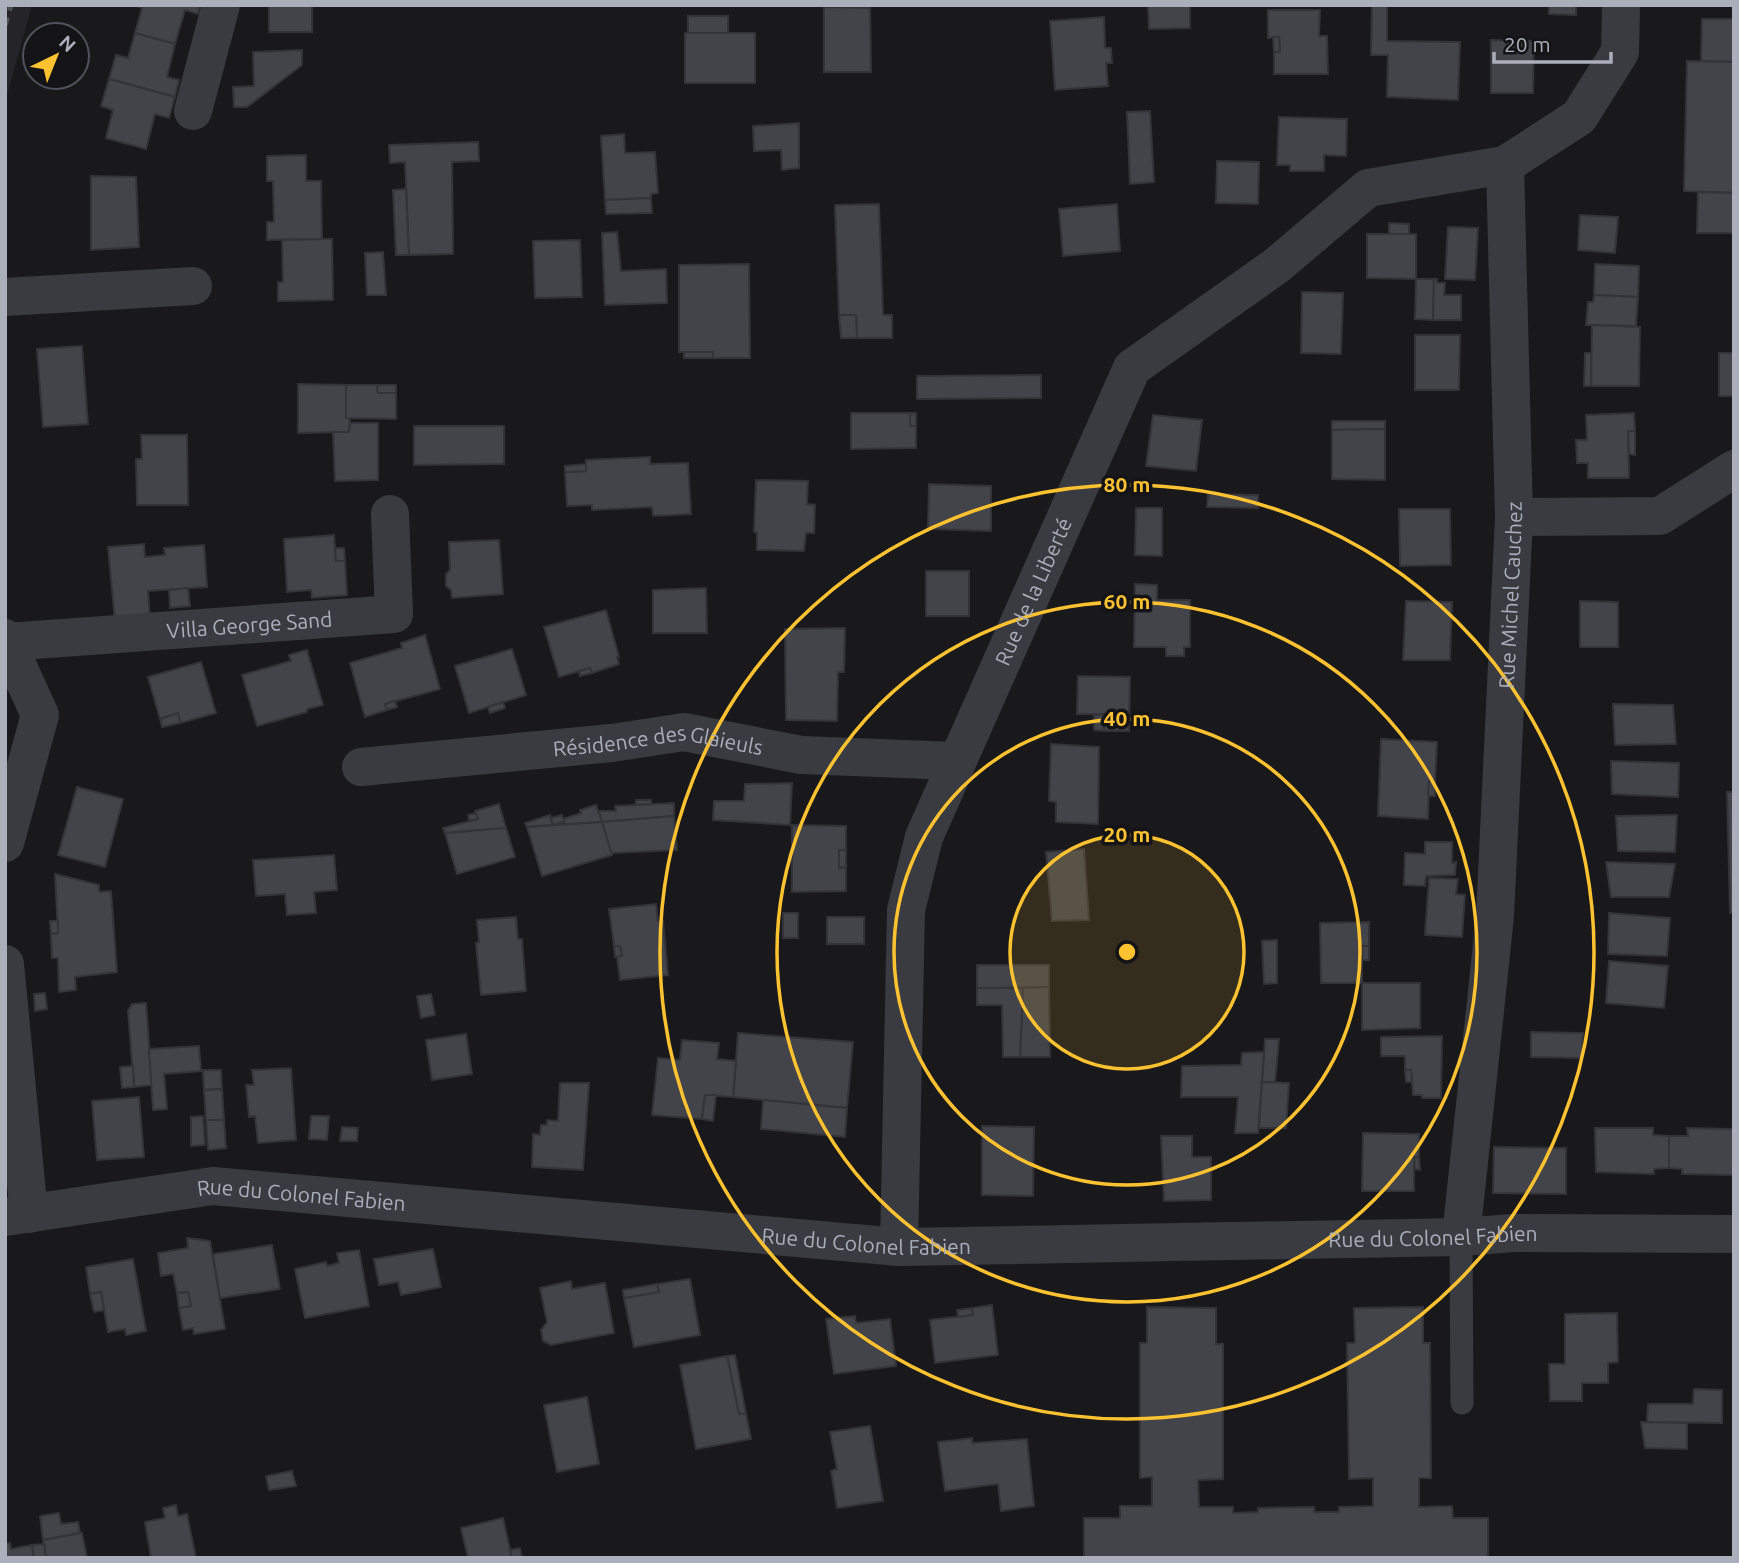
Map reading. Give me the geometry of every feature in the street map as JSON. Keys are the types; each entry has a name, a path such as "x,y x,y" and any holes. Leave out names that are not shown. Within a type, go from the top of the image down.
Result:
{"street":[{"path":"192,111 221,5"},
{"path":"1505,165 1579,117 1620,52 1621,5"},
{"name":"Rue Michel Cauchez","path":"1461,1237 1495,916 1514,517 1505,165"},
{"name":"Rue de la Liberté","path":"898,1247 906,910 923,836 1132,368 1276,266 1368,188 1505,165"},
{"path":"5,297 193,286"},
{"path":"1514,517 1660,516 1734,469"},
{"name":"Villa George Sand","path":"6,640 394,614 390,514"},
{"path":"5,843 40,715 6,640"},
{"name":"Résidence des Glaieuls","path":"361,767 612,743 684,732 801,755 956,761"},
{"path":"5,964 17,1215"},
{"name":"Rue du Colonel Fabien","path":"17,1215 213,1186 898,1247 1461,1237 1513,1233 1734,1234"}],"lane":[{"path":"1461,1237 1462,1403"}],"shaded area":[{"path":"5,5 32,5 28,21 21,21 21,45 5,103"}],"building":[{"path":"134,5 200,5 198,14 185,10 175,44 135,33 142,8"},
{"path":"269,5 312,5 312,32 269,32"},
{"path":"1148,5 1190,5 1190,28 1149,29"},
{"path":"1372,5 1387,5 1387,41 1460,42 1458,100 1387,97 1388,55 1371,55"},
{"path":"1549,5 1576,5 1576,15 1549,14"},
{"path":"824,7 870,8 871,72 824,72"},
{"path":"1268,10 1320,10 1319,36 1327,36 1328,74 1274,74 1274,52 1280,52 1279,37 1268,38"},
{"path":"688,16 728,16 728,33 688,33"},
{"path":"1104,17 1105,48 1111,48 1112,63 1106,63 1108,86 1055,90 1050,21"},
{"path":"1702,19 1734,19 1734,62 1701,61"},
{"path":"135,33 175,44 167,77 179,80 175,97 109,79 116,55 128,58"},
{"path":"685,33 755,33 755,83 685,83"},
{"path":"1273,37 1279,37 1280,52 1274,52"},
{"path":"1491,40 1534,41 1533,93 1491,93"},
{"path":"302,50 302,65 247,107 234,107 233,87 254,86 253,52"},
{"path":"1687,61 1734,62 1734,193 1684,191"},
{"path":"109,79 175,97 169,118 155,114 146,149 106,138 113,110 101,106"},
{"path":"1150,111 1154,182 1130,184 1127,112"},
{"path":"1279,117 1347,119 1346,156 1324,155 1324,171 1290,171 1290,165 1277,165"},
{"path":"799,123 799,168 782,170 781,150 754,151 753,126"},
{"path":"624,134 625,153 655,152 658,193 651,194 651,198 605,200 601,136"},
{"path":"478,142 479,161 452,162 453,254 409,255 405,162 390,163 389,145"},
{"path":"306,155 306,181 321,181 322,239 267,240 267,222 274,222 273,181 267,181 267,156"},
{"path":"1217,161 1259,162 1258,204 1216,203"},
{"path":"91,176 136,177 139,247 91,250"},
{"path":"406,189 409,255 396,255 393,190"},
{"path":"1698,192 1734,193 1734,233 1697,233"},
{"path":"651,198 652,213 606,214 605,200"},
{"path":"879,204 883,315 892,315 892,338 857,338 856,315 839,315 835,205"},
{"path":"1117,204 1120,251 1063,256 1059,209"},
{"path":"1580,215 1618,217 1615,253 1578,250"},
{"path":"1389,223 1409,224 1409,234 1389,234"},
{"path":"1448,227 1478,228 1475,280 1445,279"},
{"path":"617,232 621,271 666,269 667,303 605,305 602,233"},
{"path":"1367,234 1416,234 1416,279 1367,278"},
{"path":"332,239 333,300 278,301 278,282 283,282 282,240"},
{"path":"580,240 582,297 535,298 533,241"},
{"path":"383,252 386,295 367,295 365,253"},
{"path":"749,264 750,358 713,358 713,352 679,352 679,265"},
{"path":"1595,264 1639,266 1638,297 1594,295"},
{"path":"1416,279 1434,279 1433,320 1415,319"},
{"path":"1434,279 1437,279 1437,283 1445,283 1444,295 1461,295 1461,320 1433,320"},
{"path":"1302,292 1343,293 1341,354 1301,353"},
{"path":"1594,295 1638,297 1636,326 1586,325 1588,302 1593,302"},
{"path":"839,315 856,315 857,338 841,338"},
{"path":"1592,325 1640,327 1639,386 1591,386"},
{"path":"1415,335 1460,335 1459,390 1415,390"},
{"path":"82,346 88,424 43,427 37,349"},
{"path":"684,352 713,352 713,358 684,358"},
{"path":"1585,353 1591,353 1591,386 1584,386"},
{"path":"1719,353 1734,353 1734,396 1719,396"},
{"path":"1041,375 1041,398 917,399 917,376"},
{"path":"298,384 346,385 346,418 350,418 349,432 298,433"},
{"path":"346,385 377,385 378,393 396,393 396,419 346,418"},
{"path":"377,385 396,385 396,393 378,393"},
{"path":"851,413 910,413 910,426 916,426 916,448 851,449"},
{"path":"910,413 916,413 916,426 910,426"},
{"path":"1634,413 1635,431 1628,431 1629,478 1588,478 1588,463 1577,463 1576,440 1587,440 1586,415"},
{"path":"1153,415 1202,420 1196,471 1146,466"},
{"path":"1332,421 1385,421 1385,429 1332,430"},
{"path":"350,423 378,423 378,480 335,481 333,432 349,432"},
{"path":"414,426 504,426 504,464 414,465"},
{"path":"1385,429 1385,480 1332,479 1332,430"},
{"path":"1628,431 1635,431 1635,455 1629,454"},
{"path":"141,435 187,435 188,505 137,505 136,459 142,459"},
{"path":"650,457 650,464 688,463 691,514 653,516 652,507 592,510 592,505 567,506 565,472 586,471 586,460"},
{"path":"586,464 586,471 565,472 565,466"},
{"path":"756,480 808,481 807,504 815,505 814,533 806,533 804,551 757,550 757,532 754,532"},
{"path":"929,484 991,486 991,531 928,529"},
{"path":"1208,494 1258,495 1258,508 1207,507"},
{"path":"1136,508 1162,508 1162,556 1135,555"},
{"path":"1399,509 1450,509 1451,565 1400,566"},
{"path":"334,535 336,561 345,561 347,595 312,598 311,590 287,592 284,539"},
{"path":"499,540 503,594 452,598 451,590 446,586 446,574 450,570 449,542"},
{"path":"144,544 145,557 165,555 164,548 204,545 207,587 148,591 150,618 115,621 108,547"},
{"path":"335,548 344,548 345,561 336,561"},
{"path":"926,571 969,571 969,616 926,616"},
{"path":"1135,584 1157,585 1157,600 1190,600 1190,647 1184,647 1184,656 1166,656 1166,647 1134,647"},
{"path":"188,588 190,606 170,608 169,590"},
{"path":"706,588 707,633 653,633 653,590"},
{"path":"1406,601 1452,602 1450,660 1403,660"},
{"path":"1580,601 1618,602 1618,647 1580,647"},
{"path":"606,610 619,664 592,673 590,668 559,677 544,627"},
{"path":"845,628 844,672 838,672 837,721 786,720 785,629"},
{"path":"425,635 440,689 385,704 387,710 365,717 350,663 402,648 401,643"},
{"path":"512,649 526,695 469,713 455,666"},
{"path":"307,650 323,705 257,726 242,675 291,661 289,655"},
{"path":"201,662 216,713 180,723 178,713 160,719 148,677"},
{"path":"590,668 592,673 580,676 579,671"},
{"path":"1078,676 1130,677 1129,731 1104,731 1105,714 1077,714"},
{"path":"395,701 397,707 387,710 385,704"},
{"path":"503,702 505,708 490,713 488,707"},
{"path":"1613,704 1673,705 1676,744 1615,745"},
{"path":"178,713 180,723 162,727 160,719"},
{"path":"1105,714 1104,731 1094,730 1094,715"},
{"path":"1381,739 1437,742 1435,781 1429,781 1428,819 1378,816"},
{"path":"1051,744 1099,747 1098,824 1056,822 1056,802 1049,801"},
{"path":"1611,761 1679,763 1678,797 1612,794"},
{"path":"1429,781 1435,781 1435,796 1428,796"},
{"path":"792,783 790,825 713,820 714,801 744,801 745,784"},
{"path":"77,787 123,799 105,867 58,855"},
{"path":"1727,792 1734,792 1734,913 1730,913"},
{"path":"636,800 651,800 651,804 636,805"},
{"path":"674,803 674,816 602,822 599,811 616,811 615,806"},
{"path":"499,804 506,828 445,833 443,828 478,819 475,811"},
{"path":"596,805 602,822 553,825 581,813 580,810"},
{"path":"476,813 478,819 469,821 468,815"},
{"path":"550,815 553,825 527,827 525,823"},
{"path":"562,815 564,822 553,825 551,818"},
{"path":"1677,815 1675,852 1618,851 1616,816"},
{"path":"674,816 677,850 611,853 602,822"},
{"path":"602,822 612,855 542,876 527,827"},
{"path":"792,825 846,826 846,850 839,850 839,868 846,867 846,891 792,892"},
{"path":"506,828 515,857 457,874 445,833"},
{"path":"1425,842 1452,842 1452,863 1456,862 1455,875 1426,876 1425,886 1404,885 1405,853 1425,854"},
{"path":"1084,849 1089,920 1052,921 1046,852"},
{"path":"839,850 846,850 846,867 839,868"},
{"path":"334,855 337,890 314,892 316,913 287,915 285,894 256,896 253,860"},
{"path":"1606,862 1675,864 1669,897 1611,897"},
{"path":"55,874 99,885 99,892 111,891 117,972 75,977 76,990 59,992 58,958 52,958 51,934 58,933"},
{"path":"1429,878 1458,879 1456,894 1465,895 1462,937 1425,935"},
{"path":"656,904 658,921 663,921 668,975 620,980 617,956 622,956 620,946 614,946 609,909"},
{"path":"783,913 798,913 798,938 783,938"},
{"path":"1609,913 1670,918 1667,956 1608,954"},
{"path":"516,917 518,939 522,939 526,991 481,995 476,943 479,942 477,920"},
{"path":"827,917 864,917 864,944 827,944"},
{"path":"50,921 58,921 58,933 51,934"},
{"path":"1369,922 1369,946 1362,946 1362,983 1321,983 1320,923"},
{"path":"1277,940 1277,983 1264,984 1262,941"},
{"path":"614,946 620,946 622,956 615,957"},
{"path":"1362,946 1369,946 1369,960 1362,960"},
{"path":"1609,961 1668,966 1664,1008 1606,1003"},
{"path":"977,965 1049,965 1049,987 977,988"},
{"path":"1362,983 1420,983 1420,1028 1362,1030"},
{"path":"1049,987 1050,1057 1020,1057 1023,988"},
{"path":"977,988 1023,988 1020,1057 1003,1057 1002,1005 977,1005"},
{"path":"45,993 47,1009 35,1011 34,994"},
{"path":"431,994 435,1015 421,1018 417,996"},
{"path":"146,1003 152,1085 134,1087 128,1011 132,1004"},
{"path":"1531,1032 1583,1033 1582,1058 1531,1057"},
{"path":"738,1033 853,1042 847,1108 733,1097"},
{"path":"466,1034 472,1074 432,1080 426,1040"},
{"path":"1442,1036 1441,1098 1413,1095 1411,1070 1405,1070 1405,1056 1381,1056 1381,1037"},
{"path":"1265,1039 1279,1039 1275,1082 1262,1082"},
{"path":"682,1040 719,1043 717,1059 736,1061 733,1097 705,1095 702,1119 652,1115 658,1058 680,1060"},
{"path":"199,1046 201,1071 164,1074 167,1109 153,1110 149,1049"},
{"path":"1264,1052 1258,1133 1235,1133 1238,1097 1181,1097 1182,1066 1241,1065 1242,1053"},
{"path":"133,1066 134,1087 122,1088 120,1067"},
{"path":"291,1068 296,1140 258,1143 255,1116 249,1117 246,1085 254,1085 252,1070"},
{"path":"203,1070 221,1070 222,1089 204,1090"},
{"path":"1405,1070 1411,1070 1412,1082 1406,1082"},
{"path":"1262,1082 1289,1083 1286,1128 1259,1128"},
{"path":"560,1083 589,1083 583,1170 532,1167 533,1134 540,1135 541,1125 547,1125 547,1120 558,1121"},
{"path":"222,1089 224,1120 206,1120 204,1090"},
{"path":"705,1095 716,1095 713,1121 702,1119"},
{"path":"139,1097 144,1157 97,1160 92,1101"},
{"path":"763,1100 847,1108 845,1137 761,1129"},
{"path":"203,1116 205,1145 191,1146 191,1117"},
{"path":"311,1116 329,1116 327,1140 309,1139"},
{"path":"206,1120 224,1120 226,1148 208,1150"},
{"path":"982,1126 1034,1127 1033,1196 982,1195"},
{"path":"342,1127 358,1128 357,1141 340,1141"},
{"path":"1595,1128 1653,1128 1653,1135 1669,1136 1669,1168 1654,1169 1654,1174 1596,1172"},
{"path":"1687,1128 1734,1129 1734,1175 1682,1174 1682,1169 1669,1168 1669,1136 1688,1136"},
{"path":"1363,1133 1419,1134 1419,1157 1414,1157 1414,1191 1362,1191"},
{"path":"1161,1136 1192,1136 1192,1157 1211,1157 1211,1200 1164,1201"},
{"path":"1494,1147 1566,1148 1566,1194 1493,1193"},
{"path":"1414,1157 1419,1157 1420,1170 1415,1169"},
{"path":"187,1238 210,1241 225,1329 194,1334 193,1328 183,1330 179,1308 191,1306 188,1292 177,1293 173,1274 161,1276 158,1253 188,1248"},
{"path":"272,1245 280,1289 220,1298 213,1254"},
{"path":"433,1249 441,1287 401,1295 398,1282 379,1285 374,1259"},
{"path":"359,1250 369,1306 305,1318 295,1269 326,1262 327,1266 339,1263 337,1253"},
{"path":"133,1259 146,1331 126,1335 125,1329 108,1332 101,1292 90,1294 86,1267"},
{"path":"690,1279 700,1335 634,1347 624,1298 659,1292 657,1284"},
{"path":"571,1281 572,1289 605,1283 614,1333 551,1345 543,1341 541,1330 547,1322 540,1288"},
{"path":"657,1284 659,1292 624,1298 623,1290"},
{"path":"101,1292 104,1310 94,1312 90,1294"},
{"path":"188,1292 191,1306 179,1308 177,1293"},
{"path":"992,1305 998,1355 935,1363 930,1320 973,1315 972,1308"},
{"path":"1147,1307 1216,1308 1216,1344 1223,1344 1223,1479 1198,1480 1199,1507 1233,1507 1233,1513 1258,1512 1258,1508 1314,1507 1314,1512 1339,1512 1339,1507 1373,1506 1373,1478 1349,1479 1347,1343 1355,1343 1354,1308 1423,1307 1423,1343 1430,1343 1431,1478 1419,1478 1419,1507 1452,1506 1453,1518 1488,1518 1488,1558 1084,1558 1084,1518 1120,1518 1120,1506 1152,1506 1152,1477 1140,1478 1140,1343 1147,1343"},
{"path":"972,1308 973,1315 958,1317 957,1310"},
{"path":"1617,1313 1618,1362 1608,1363 1608,1383 1582,1383 1582,1401 1550,1401 1549,1364 1565,1364 1565,1314"},
{"path":"855,1316 856,1323 890,1319 896,1366 834,1374 826,1319"},
{"path":"735,1355 746,1414 739,1414 727,1356"},
{"path":"727,1356 739,1414 746,1414 751,1439 696,1449 680,1365"},
{"path":"1694,1389 1722,1390 1722,1423 1647,1422 1648,1404 1693,1404"},
{"path":"587,1397 599,1464 557,1472 544,1405"},
{"path":"1641,1422 1687,1423 1687,1449 1645,1448"},
{"path":"870,1426 883,1501 837,1508 831,1471 837,1469 830,1432"},
{"path":"972,1438 972,1443 1027,1439 1034,1506 1001,1511 998,1484 945,1491 938,1442"},
{"path":"292,1471 296,1486 269,1490 266,1476"},
{"path":"176,1505 178,1516 187,1514 196,1558 151,1558 145,1522 165,1518 163,1508"},
{"path":"59,1513 61,1524 78,1522 80,1533 43,1540 40,1516"},
{"path":"503,1518 512,1558 468,1558 461,1528"},
{"path":"82,1533 87,1558 46,1558 43,1540"},
{"path":"5,1543 10,1543 11,1549 32,1545 34,1558 5,1558"},
{"path":"44,1544 46,1558 34,1558 32,1545"},
{"path":"520,1548 522,1558 512,1558 510,1550"}],"railway":[{"path":"5,26 11,5"}]}
